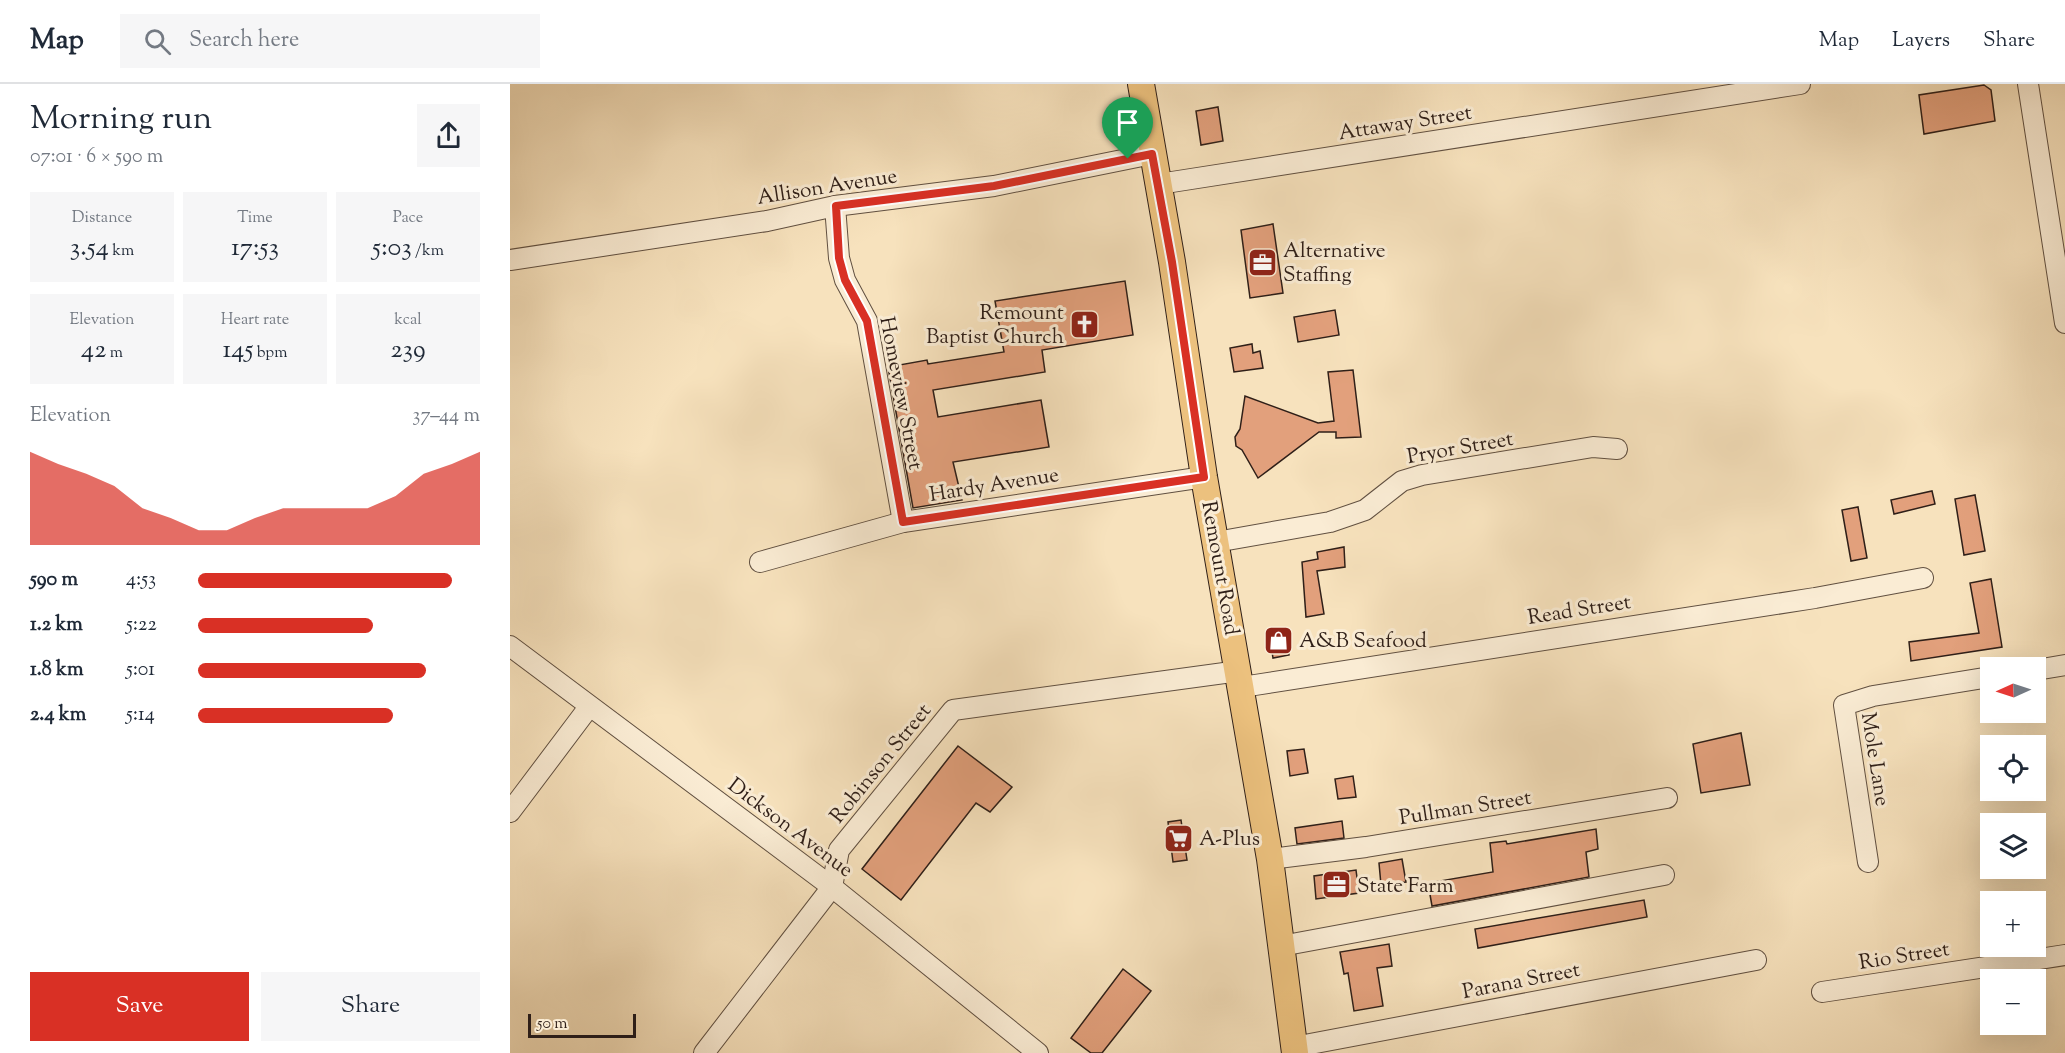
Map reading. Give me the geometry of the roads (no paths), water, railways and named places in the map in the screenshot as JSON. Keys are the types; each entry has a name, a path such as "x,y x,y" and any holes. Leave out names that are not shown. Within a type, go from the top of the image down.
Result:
{"main road":[{"name":"Remount Road","path":"1141,84 1159,184 1204,477 1270,859 1295,1050"}],"street":[{"name":"Attaway Street","path":"1159,184 1800,84"},
{"path":"2028,84 2065,319"},
{"name":"Allison Avenue","path":"510,260 767,220 836,206 994,186 1152,154"},
{"name":"Homeview Street","path":"836,206 839,258 845,280 867,321 903,522"},
{"name":"Pryor Street","path":"1216,542 1330,522 1365,510 1402,481 1422,475 1593,447 1617,449"},
{"name":"Hardy Avenue","path":"760,562 903,522 1204,477"},
{"name":"Read Street","path":"1240,679 1815,598 1923,578"},
{"name":"Dickson Avenue","path":"510,646 832,887 1038,1053"},
{"path":"2046,668 2065,665"},
{"name":"Robinson Street","path":"704,1053 832,887 839,850 953,710 1240,679"},
{"name":"Mole Lane","path":"1868,862 1844,705 1873,696 1980,679"},
{"path":"510,812 589,707"},
{"name":"Pullman Street","path":"1270,859 1375,846 1667,798"},
{"path":"1281,946 1664,875"},
{"name":"Rio Street","path":"1822,992 2065,955"},
{"name":"Parana Street","path":"1295,1050 1756,960"}],"place":[{"name":"Alternative Staffing","path":"1262,262"},
{"name":"Remount Baptist Church","path":"1085,324"},
{"name":"A&B Seafood","path":"1278,640"},
{"name":"A-Plus","path":"1178,838"},
{"name":"State Farm","path":"1336,885"}]}
